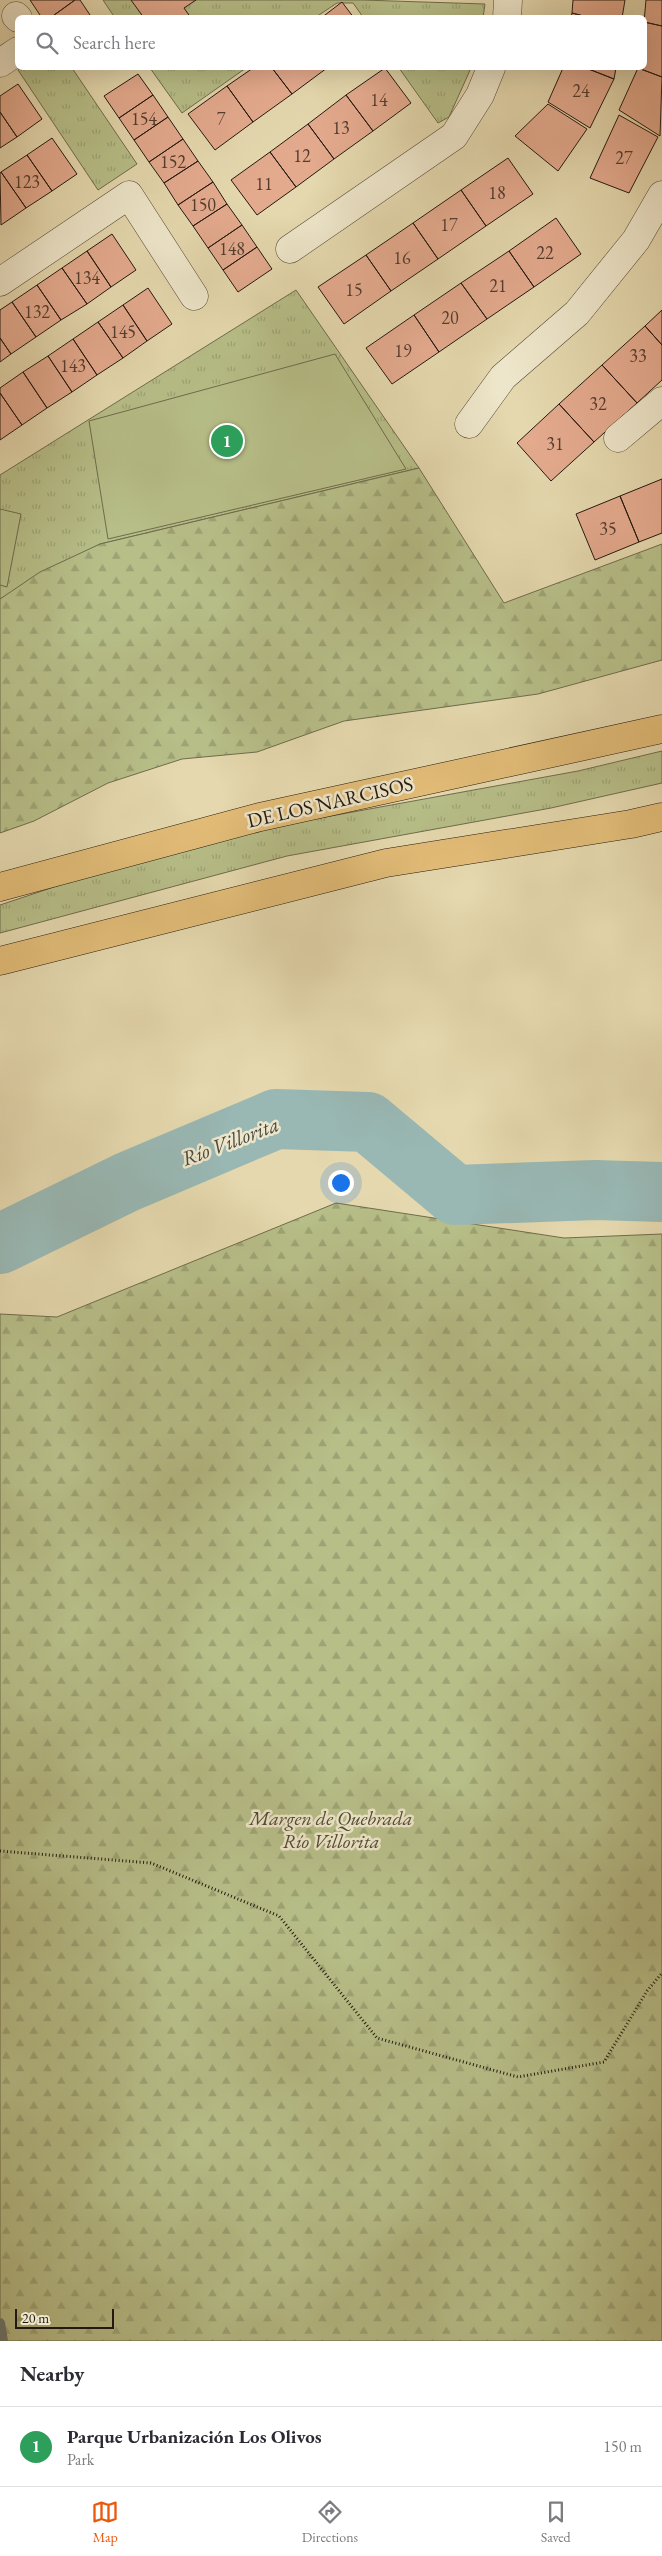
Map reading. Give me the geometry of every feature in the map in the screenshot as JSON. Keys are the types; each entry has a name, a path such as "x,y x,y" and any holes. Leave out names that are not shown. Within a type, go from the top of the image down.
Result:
{"main road":[{"name":"DE LOS NARCISOS","path":"0,887 260,817 662,729"},
{"path":"0,961 386,863 631,824 662,817"}],"street":[{"path":"506,15 508,0"},
{"path":"0,63 15,53"},
{"path":"290,249 454,136 480,95 491,70"},
{"path":"0,282 129,195 194,296"},
{"path":"468,424 503,377 577,313 636,240 662,195"},
{"path":"618,438 662,401"}],"path":[{"path":"0,1851 151,1863 280,1916 377,2038 518,2076 604,2062 647,1991 662,1973"}],"green space":[{"path":"103,0 362,0 485,4 483,15 362,15 353,3 337,3 319,15 113,15"},
{"path":"18,70 73,70 137,164 98,190"},
{"path":"151,70 243,70 182,113"},
{"path":"400,70 470,70 449,117 438,123"},
{"path":"296,290 419,468 100,544 0,599 0,475"},
{"path":"335,354 406,469 108,539 89,421"},
{"path":"419,468 504,603 662,544 662,660 538,694 344,721 257,752 182,759 108,783 34,821 0,833 0,599 40,572 100,544"},
{"path":"0,509 21,514 7,587 0,585"},
{"path":"662,751 662,783 551,808 287,856 0,933 0,905 108,869 287,824 578,771"},
{"name":"Margen de Quebrada Río Villorita","path":"336,1203 564,1238 662,1234 662,2341 0,2341 0,1314 57,1317"}],"building":[{"path":"30,0 75,0 54,15 40,15"},
{"path":"75,0 80,0 90,15 54,15"},
{"path":"131,0 196,0 184,8 189,15 142,15"},
{"path":"573,0 625,0 622,15 580,15 572,13"},
{"path":"646,0 662,0 662,26 647,23 647,15 645,15"},
{"path":"342,2 352,15 325,15"},
{"path":"647,23 662,26 662,77 643,70 647,70"},
{"path":"250,70 274,70 292,94 253,122 227,86"},
{"path":"274,70 324,70 292,94"},
{"path":"382,70 386,70 411,103 373,131 346,95"},
{"path":"562,70 591,70 614,79 590,128 548,102"},
{"path":"591,70 616,70 614,79"},
{"path":"637,70 643,70 662,77 660,136 619,110"},
{"path":"138,74 153,95 119,118 104,96"},
{"path":"18,84 42,119 17,137 0,112 0,96"},
{"path":"227,86 253,122 215,150 188,114"},
{"path":"153,95 168,117 134,140 119,118"},
{"path":"346,95 373,131 334,159 308,124"},
{"path":"548,104 587,129 558,171 515,136"},
{"path":"0,112 17,137 0,148"},
{"path":"619,115 658,137 629,193 590,178"},
{"path":"168,117 183,139 149,162 134,140"},
{"path":"308,124 334,159 296,187 270,152"},
{"path":"52,138 77,174 52,191 27,155"},
{"path":"183,139 198,161 164,183 149,162"},
{"path":"270,152 296,187 257,215 231,180"},
{"path":"27,155 52,191 26,208 1,172"},
{"path":"508,158 533,194 486,226 461,190"},
{"path":"198,161 213,182 178,205 164,183"},
{"path":"0,173 26,208 1,225"},
{"path":"213,182 227,204 193,226 178,205"},
{"path":"461,190 486,226 438,259 413,223"},
{"path":"227,204 242,225 208,248 193,226"},
{"path":"556,218 581,254 534,287 509,251"},
{"path":"413,223 438,259 391,291 366,255"},
{"path":"242,225 257,247 223,270 208,248"},
{"path":"112,234 136,270 111,287 87,251"},
{"path":"257,247 272,269 238,292 223,270"},
{"path":"87,251 111,287 87,304 62,268"},
{"path":"509,251 534,287 487,319 461,283"},
{"path":"366,255 391,291 344,324 318,287"},
{"path":"62,268 87,304 61,320 37,285"},
{"path":"461,283 487,319 439,352 414,315"},
{"path":"37,285 61,320 36,337 12,302"},
{"path":"148,288 172,324 147,341 123,305"},
{"path":"12,302 36,337 11,354 0,338 0,310"},
{"path":"123,305 147,341 123,358 98,322"},
{"path":"662,310 662,345 645,326"},
{"path":"414,315 439,352 392,384 366,348"},
{"path":"98,322 123,358 97,375 73,339"},
{"path":"645,326 662,345 662,380 637,403 602,365"},
{"path":"0,338 11,354 0,362"},
{"path":"73,339 97,375 72,392 48,356"},
{"path":"48,356 72,392 47,408 23,372"},
{"path":"602,365 637,403 594,442 559,404"},
{"path":"23,372 47,408 22,425 0,393 0,388"},
{"path":"0,393 22,425 0,440"},
{"path":"559,404 594,442 551,481 517,443"},
{"path":"662,479 662,533 639,542 620,496"},
{"path":"620,496 639,542 595,560 576,514"}],"waterway":[{"name":"Río Villorita","path":"0,1244 127,1182 276,1119 368,1122 455,1195 595,1190 662,1192"},
{"path":"0,2323 3,2341"}],"place":[{"name":"Parque Urbanización Los Olivos","path":"227,441"}]}
